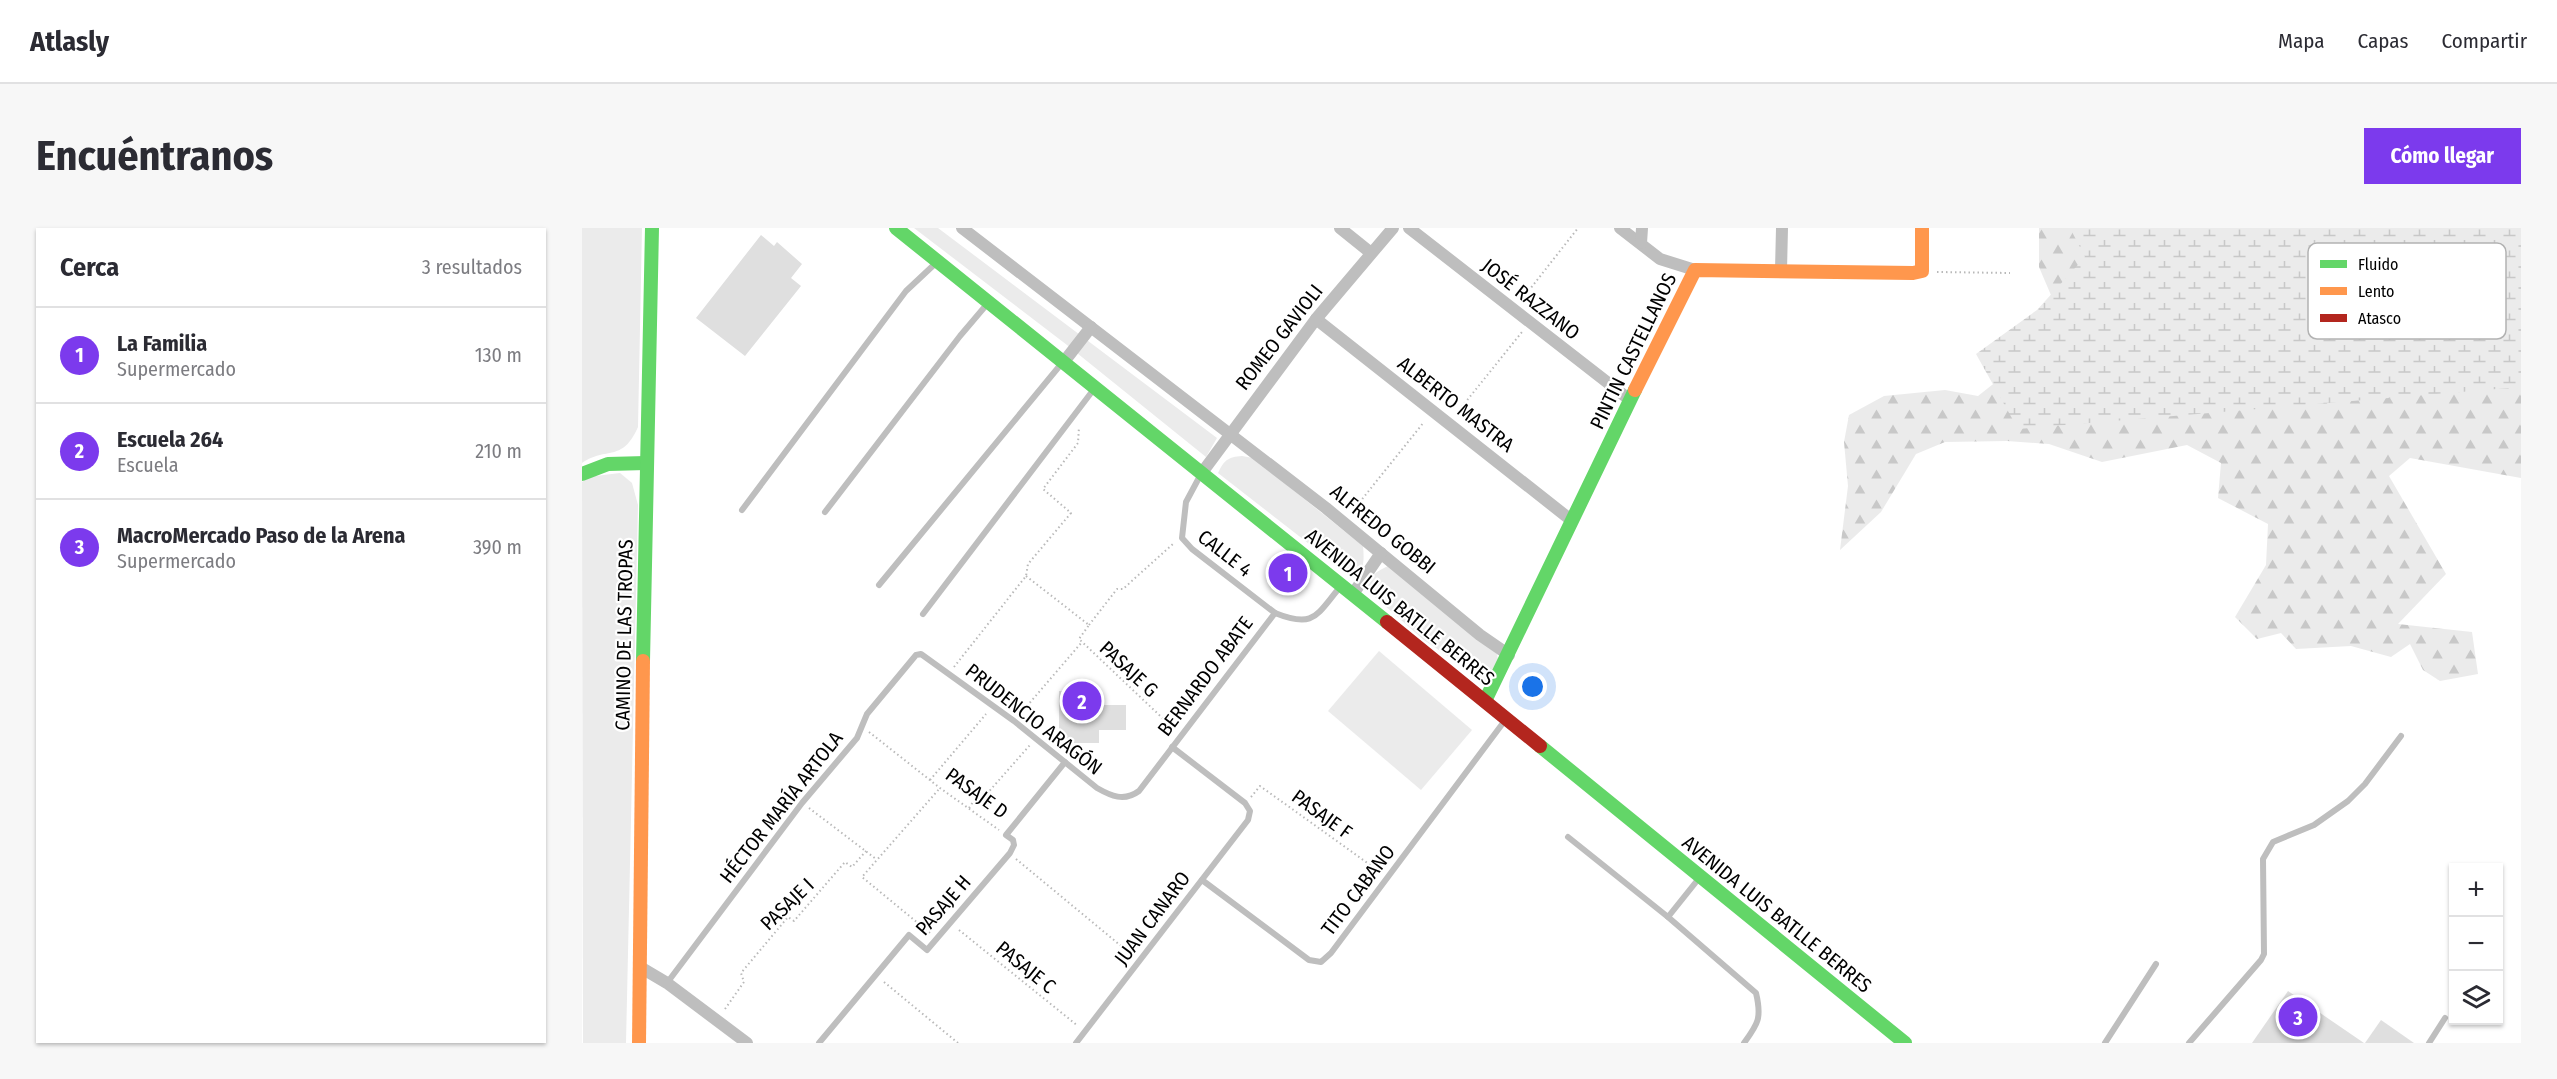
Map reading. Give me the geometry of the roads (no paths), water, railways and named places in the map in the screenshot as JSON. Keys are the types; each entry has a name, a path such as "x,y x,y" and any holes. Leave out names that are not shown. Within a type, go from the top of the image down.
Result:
{"main road":[{"name":"CAMINO DE LAS TROPAS","path":"639,1043 646,463 652,228"},
{"name":"AVENIDA LUIS BATLLE BERRES","path":"896,228 1485,701 1905,1043"},
{"name":"PINTIN CASTELLANOS","path":"1485,701 1509,655 1571,520 1695,270 1913,273 1922,271 1922,228"},
{"path":"582,474 608,464 646,463"}],"street":[{"name":"ALFREDO GOBBI","path":"963,228 1343,522 1509,655"},
{"path":"1340,228 1371,253"},
{"name":"ROMEO GAVIOLI","path":"1201,474 1316,319 1393,228"},
{"name":"JOSÉ RAZZANO","path":"1409,228 1630,400"},
{"path":"1620,228 1660,259 1695,270"},
{"path":"1641,243 1642,228"},
{"path":"1781,270 1782,228"},
{"name":"ALBERTO MASTRA","path":"1316,319 1571,520"},
{"path":"1063,363 1091,327"},
{"path":"1347,590 1381,553"},
{"path":"640,967 667,983 747,1043"}],"lane":[{"path":"742,510 906,291 937,262"},
{"path":"825,512 988,303"},
{"path":"879,585 1063,363"},
{"path":"923,614 1094,388"},
{"name":"CALLE 4","path":"1201,474 1186,502 1182,538 1192,549 1275,613"},
{"name":"BERNARDO ABATE","path":"1132,796 1275,613 1294,621 1307,620 1347,590"},
{"name":"PRUDENCIO ARAGÓN","path":"921,654 1110,795 1132,796"},
{"name":"HÉCTOR MARÍA ARTOLA","path":"667,983 802,803 857,738 867,714 916,656 921,654"},
{"name":"TITO CABANO","path":"1202,880 1309,960 1321,962 1331,953 1507,719"},
{"path":"2189,1043 2264,954 2263,859 2266,852 2273,842 2314,825 2348,801 2365,784 2401,736"},
{"name":"JUAN CANARO","path":"1076,1043 1248,820 1250,812 1245,803 1172,747"},
{"name":"PASAJE D","path":"1010,853 1014,846 1013,840 1006,835 1065,762"},
{"path":"1568,837 1668,917 1756,993 1760,1010 1757,1025 1744,1043"},
{"name":"PASAJE H","path":"819,1043 909,935 927,951 1010,853"},
{"path":"1668,917 1701,877"},
{"path":"2105,1043 2156,964"},
{"path":"2429,1043 2445,1018"}],"place":[{"name":"La Familia","path":"1288,573"},
{"name":"Escuela 264","path":"1082,701"},
{"name":"MacroMercado Paso de la Arena","path":"2298,1017"}]}
